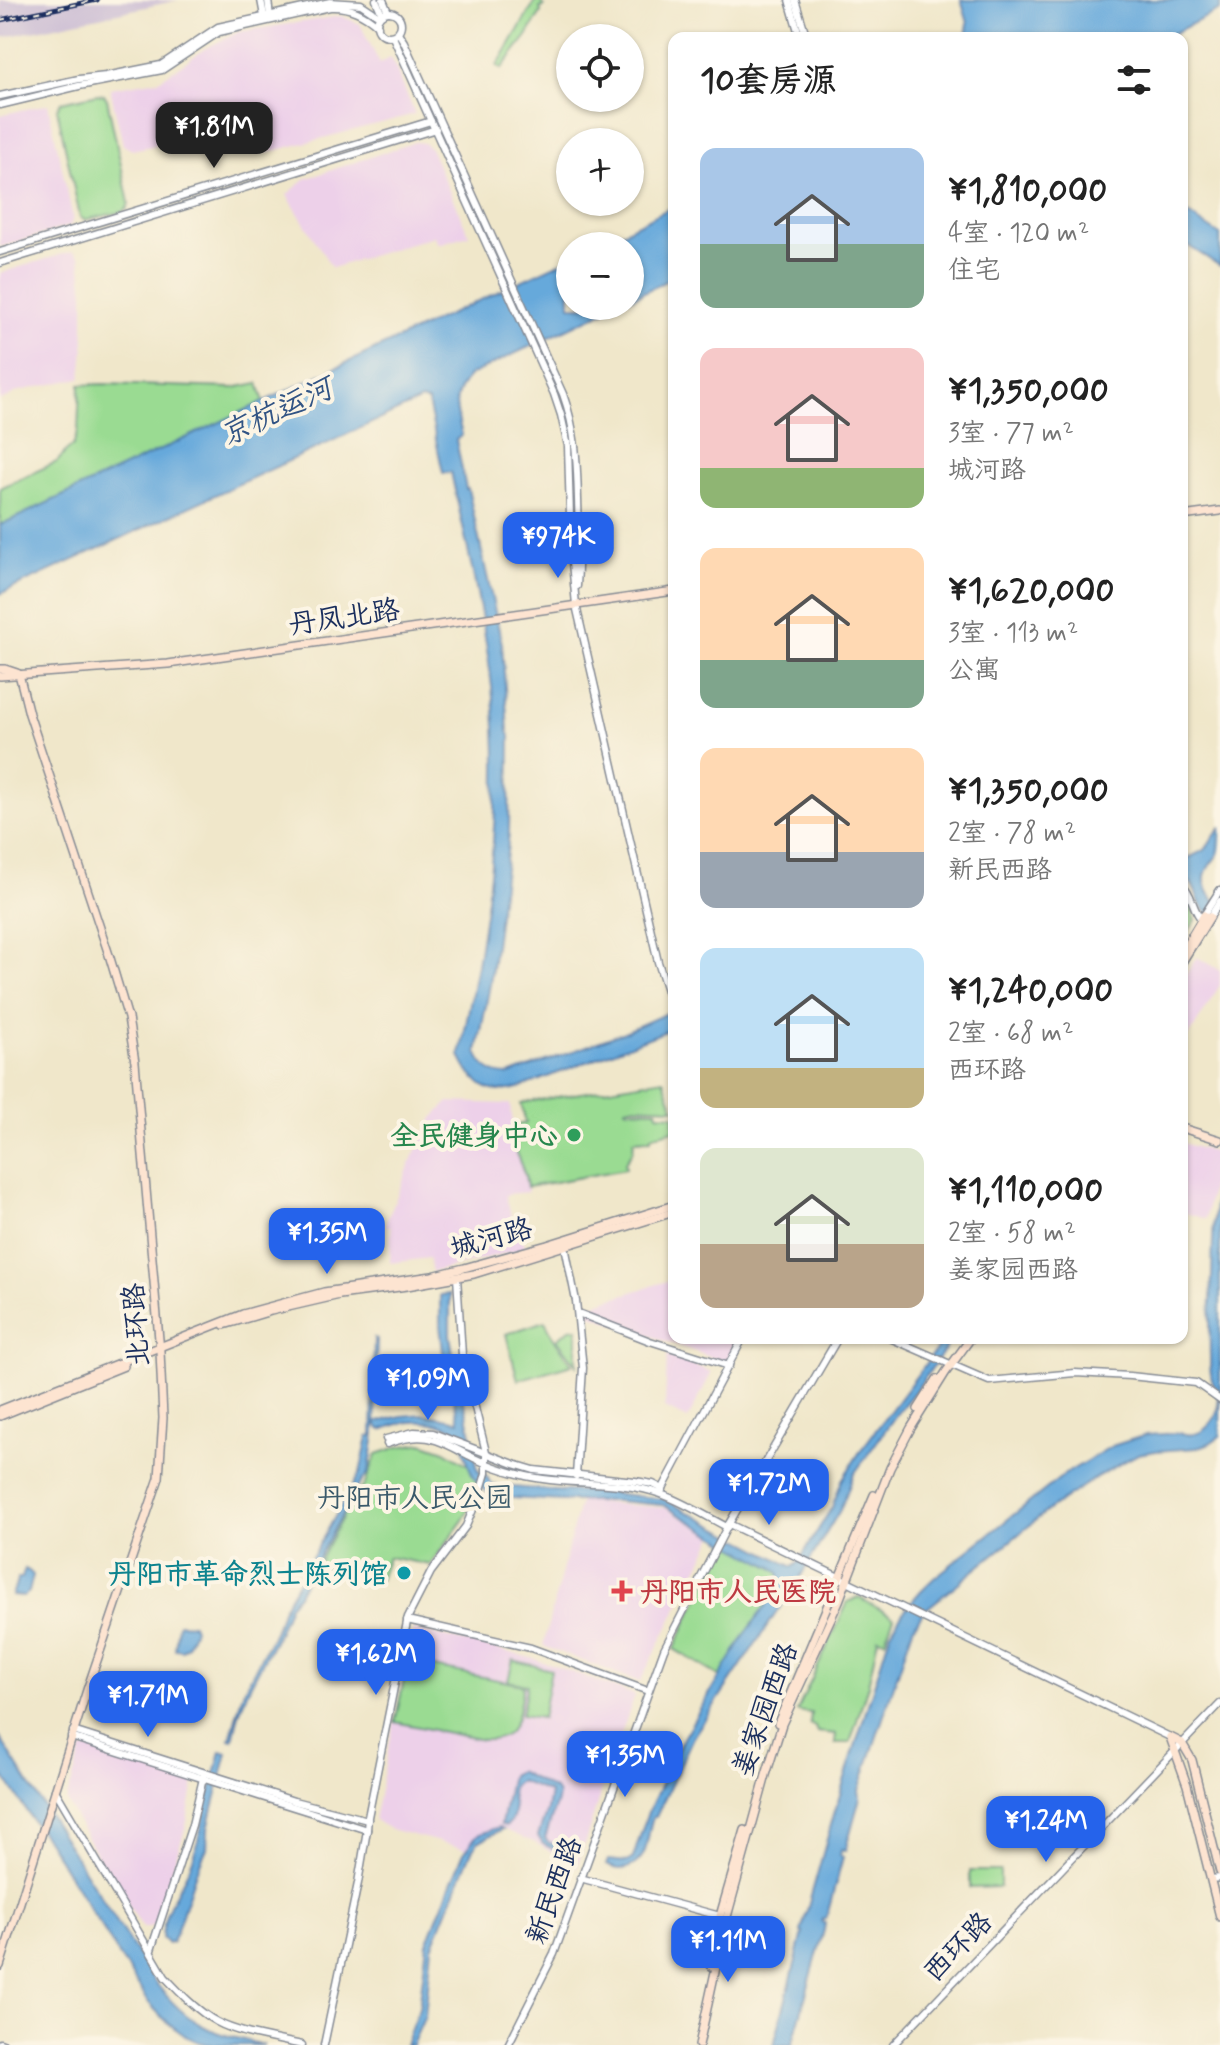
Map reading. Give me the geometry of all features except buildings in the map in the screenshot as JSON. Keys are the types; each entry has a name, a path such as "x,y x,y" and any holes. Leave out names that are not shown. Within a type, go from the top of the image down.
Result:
{"main road":[{"path":"1188,515 1220,511"},
{"name":"丹凤北路","path":"0,676 168,664 668,592"},
{"path":"0,669 19,674"},
{"name":"北环路","path":"0,1966 72,1734 159,1478 163,1418 135,1062 128,1018 29,714 19,674"},
{"path":"1188,943 1205,919"},
{"path":"1188,951 1205,919"},
{"path":"1188,1132 1219,1141"},
{"name":"城河路","path":"159,1349 209,1326 281,1303 349,1287 442,1273 547,1245 668,1207"},
{"name":"城河路","path":"0,1413 159,1349 271,1311 340,1295 457,1277 668,1214"},
{"path":"843,1580 891,1455 946,1364 963,1344"},
{"name":"姜家园西路","path":"697,2045 720,1916 781,1714 843,1580"},
{"name":"姜家园西路","path":"697,2045 727,1917 770,1762 782,1724 843,1580"},
{"path":"1170,1737 1192,1760 1220,1872"},
{"path":"1179,1746 1220,1917"}],"street":[{"path":"261,0 268,17"},
{"path":"268,0 268,17"},
{"path":"376,0 383,14"},
{"path":"378,26 383,14 383,0"},
{"path":"792,0 799,32"},
{"path":"0,96 161,65 218,27 339,2 361,4 383,14 396,13 400,19 396,35 561,415 568,446 576,605 668,994"},
{"path":"0,105 162,70 219,32 268,17 339,7 370,18 384,36 396,35"},
{"path":"797,18 804,32"},
{"path":"0,252 434,120"},
{"path":"0,263 438,128"},
{"path":"455,168 563,394 571,418 576,450 580,553 576,605"},
{"path":"1188,893 1196,915 1205,919 1219,895"},
{"path":"565,1246 578,1313 583,1368 576,1478"},
{"path":"324,2045 407,1620 431,1572 466,1526 486,1473 486,1454 479,1419 462,1355 457,1277"},
{"path":"578,1313 650,1341 729,1366"},
{"path":"662,1491 740,1344"},
{"name":"新民西路","path":"508,2045 554,1954 664,1649 727,1526 834,1344"},
{"path":"903,1344 989,1381 1075,1373 1196,1383 1219,1400"},
{"path":"576,1478 530,1477 477,1460 442,1441 421,1437 386,1441 403,1433 422,1432 448,1437 534,1470 662,1491 727,1526 1170,1737"},
{"path":"407,1620 531,1648 648,1691"},
{"name":"西环路","path":"893,2045 1220,1704"},
{"path":"72,1734 212,1778 368,1820"},
{"path":"151,1950 192,1825 204,1775"},
{"path":"228,1782 367,1830"},
{"path":"55,1790 165,1977 184,1997 227,2027 302,2045"},
{"path":"580,1878 720,1916"},
{"path":"1211,1879 1220,1878"}],"shaded area":[{"path":"0,0 179,0 0,38"},
{"path":"341,16 360,24 380,64 391,57 415,114 266,153 248,127 132,150 123,145 110,88 159,80 206,48 238,32"},
{"path":"48,104 73,218 70,226 0,247 0,115"},
{"path":"415,142 424,143 430,148 469,235 438,244 434,236 332,268 287,195 305,179"},
{"path":"73,251 80,257 84,294 81,378 19,391 0,401 0,273"},
{"path":"1197,957 1220,970 1220,985 1188,1036 1188,971"},
{"path":"449,1102 510,1104 516,1153 528,1192 507,1194 506,1197 514,1226 517,1226 526,1248 432,1272 429,1258 390,1263 391,1227 385,1225 433,1118"},
{"path":"1188,1145 1217,1153 1206,1219 1188,1214"},
{"path":"668,1281 668,1342 589,1314 587,1306"},
{"path":"673,1344 735,1344 727,1363"},
{"path":"667,1355 712,1372 688,1419 665,1408"},
{"name":"丹阳市人民医院","path":"580,1501 665,1508 714,1536 640,1682 543,1646"},
{"path":"413,1629 535,1659 635,1695 577,1867 560,1861 561,1858 536,1843 503,1829 477,1835 466,1849 390,1829 374,1820"},
{"path":"82,1749 194,1782 186,1826 153,1926 143,1928 66,1801"}],"green space":[{"path":"536,0 540,0 544,7 540,8 541,12 527,36 501,69 497,66"},
{"path":"98,94 107,99 129,203 122,212 84,220 80,217 57,109 61,102"},
{"path":"258,383 264,402 0,526 0,488 57,462 73,446 78,431 80,385 233,388"},
{"path":"1188,900 1196,920 1188,931"},
{"name":"全民健身中心","path":"663,1079 668,1092 668,1108 631,1106 626,1109 657,1110 658,1114 668,1115 668,1132 651,1136 651,1139 634,1140 633,1150 625,1163 626,1169 527,1187 516,1153 514,1126 526,1123 521,1103"},
{"path":"545,1321 572,1364 518,1380 506,1334"},
{"path":"577,1328 577,1365 557,1339 570,1329"},
{"name":"丹阳市人民公园","path":"422,1443 445,1451 480,1472 474,1499 463,1520 430,1565 388,1557 380,1580 317,1565 343,1516 365,1484 377,1454"},
{"path":"726,1542 778,1571 780,1586 746,1633 721,1677 674,1649"},
{"path":"858,1597 894,1617 885,1640 878,1638 868,1685 850,1743 835,1743 836,1734 817,1732 810,1724 811,1713 797,1711 848,1602"},
{"path":"513,1660 551,1670 542,1718 521,1715 527,1685 508,1681"},
{"path":"408,1662 523,1685 515,1723 504,1736 483,1740 395,1722"},
{"path":"970,1871 1000,1871 1000,1887 970,1888"}],"water":[{"path":"961,0 1220,0 1220,10 1176,32 967,32 968,23"},
{"path":"668,209 668,280 644,292 644,232 622,232"},
{"path":"1188,214 1220,235 1220,266 1188,246"},
{"name":"京杭运河","path":"556,265 556,320 586,320 470,375 459,390 456,403 462,435 456,440 502,644 510,736 507,853 490,984 477,1052 489,1070 509,1075 668,1013 668,1030 519,1088 498,1091 474,1079 460,1055 490,872 496,780 495,734 489,660 479,606 451,472 443,473 428,402 421,400 0,594 0,525"},
{"path":"1220,828 1218,854 1207,870 1205,880 1209,894 1220,904 1220,918 1204,909 1188,880 1188,858 1205,850"},
{"path":"1220,1165 1220,1436 1197,1448 1138,1454 1098,1476 1051,1508 924,1611 913,1628 859,1790 860,1798 845,1851 841,1850 840,1856 843,1857 826,1919 822,1922 825,1923 824,1930 792,2045 774,2045 834,1814 890,1634 904,1610 934,1578 1065,1474 1112,1446 1146,1435 1200,1432 1216,1415 1218,1400 1211,1374 1210,1336 1214,1220"},
{"path":"450,1294 450,1335 456,1374 478,1471 492,1485 663,1499 793,1567 832,1507 842,1480 861,1450 940,1344 949,1344 854,1474 840,1510 799,1579 693,1737 656,1817 653,1817 642,1856 629,1868 606,1865 608,1860 627,1862 633,1858 648,1812 683,1738 746,1633 780,1586 780,1574 663,1505 496,1497 480,1486 475,1478 460,1432 431,1422 411,1422 382,1430 377,1426 377,1422 423,1414 459,1421 451,1388 447,1388 440,1295"},
{"path":"374,1338 377,1339 375,1434 369,1472 289,1605 248,1690 233,1740 230,1739 243,1692 282,1610 360,1473 368,1437 372,1436"},
{"path":"25,1569 33,1575 29,1592 24,1596 12,1595 18,1578 22,1578"},
{"path":"178,1623 192,1624 194,1629 182,1650 175,1649"},
{"path":"139,1694 154,1696 153,1718 137,1711"},
{"path":"0,1738 155,1982 180,2009 203,2026 264,2045 198,2042 174,2028 149,2003 0,1770"},
{"path":"221,1751 227,1753 208,1828 207,1848 177,1930 168,1944 162,1938 166,1914 194,1856"},
{"path":"518,1771 555,1790 558,1795 545,1838 569,1852 567,1856 543,1844 538,1836 550,1793 520,1781 511,1791 514,1808 512,1820 506,1826 501,1824 511,1775"},
{"path":"499,1827 503,1829 478,1842 472,1850 432,1947 425,2016 412,2045 405,2045 419,2008 427,1943 464,1852 477,1835"}],"railway":[{"path":"0,20 97,0"}],"place":[{"name":"全民健身中心","path":"574,1135"},
{"name":"丹阳市革命烈士陈列馆","path":"404,1573"},
{"name":"丹阳市人民医院","path":"622,1591"}]}
